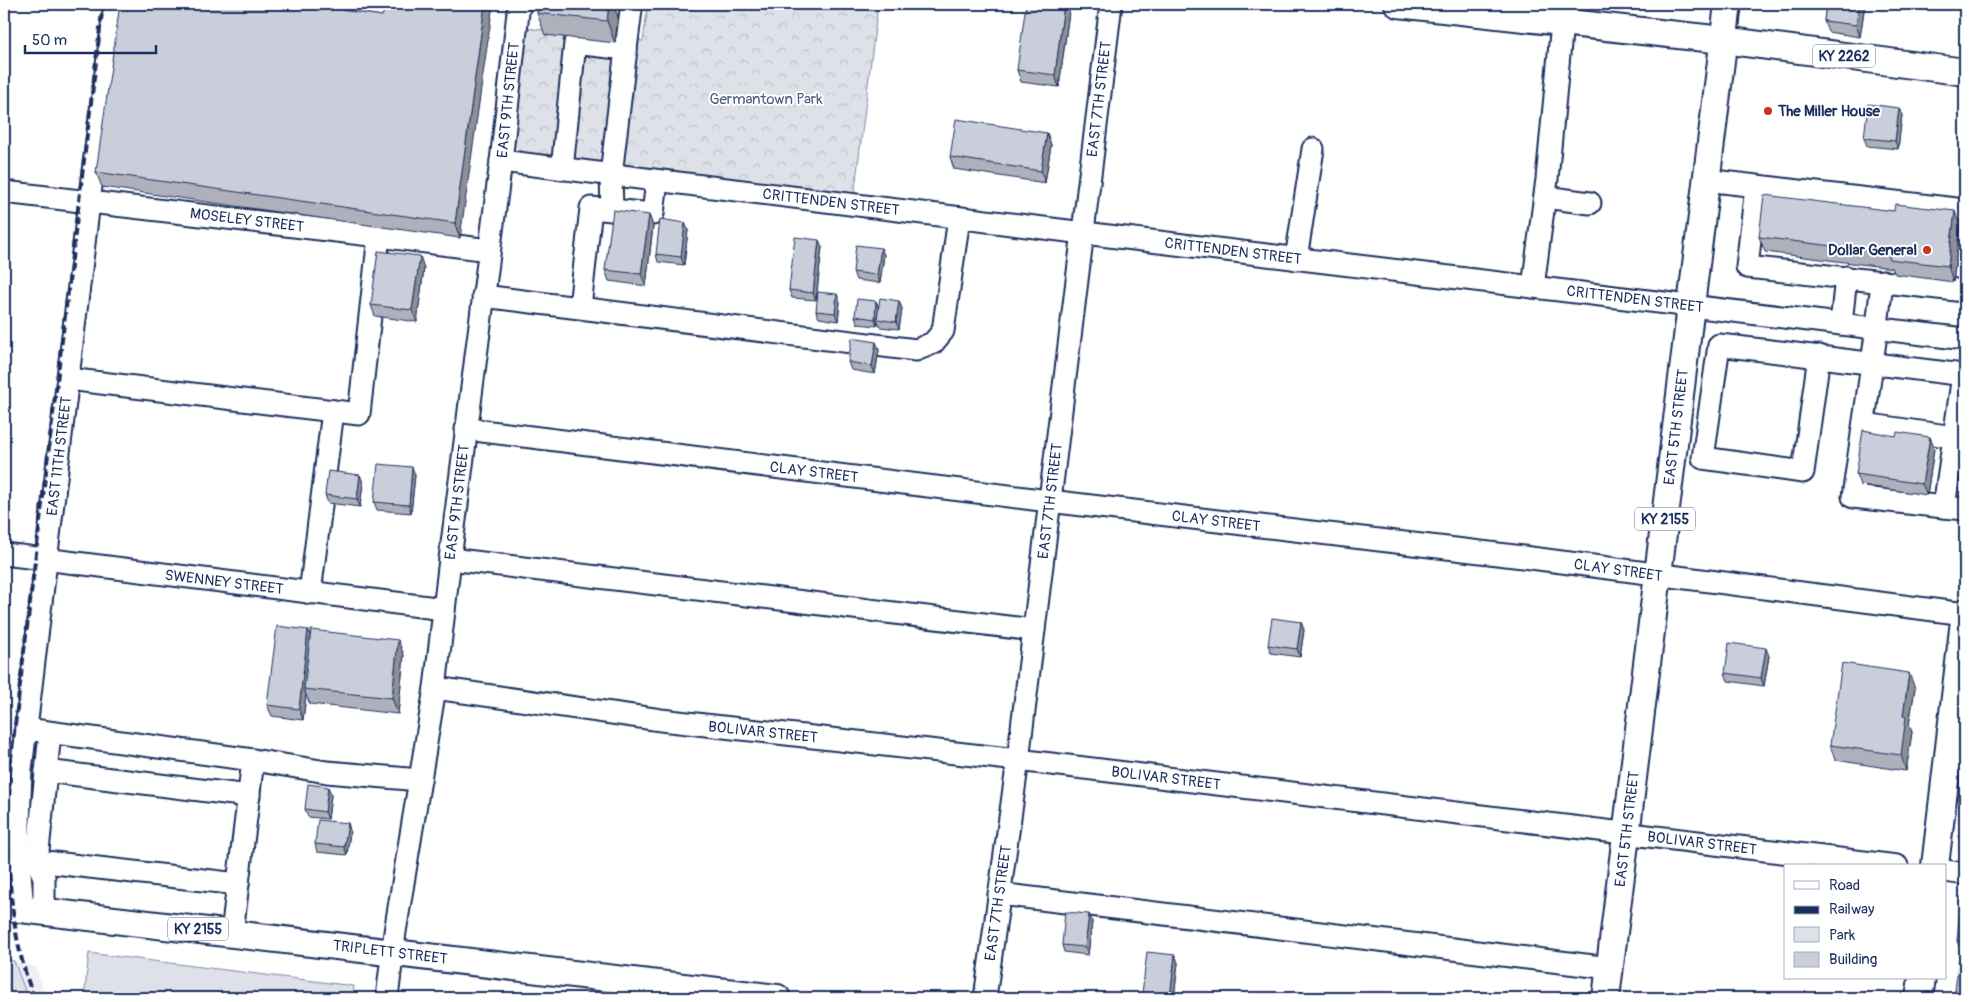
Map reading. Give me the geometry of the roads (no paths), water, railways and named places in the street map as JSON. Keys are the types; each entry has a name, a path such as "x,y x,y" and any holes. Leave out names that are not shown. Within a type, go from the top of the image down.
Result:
{"main road":[{"name":"KY 2262","path":"1398,4 1723,40 1965,72"},
{"name":"EAST 5TH STREET","path":"1606,998 1728,4"},
{"path":"1935,864 1965,614"},
{"name":"TRIPLETT STREET","path":"24,909 776,998"},
{"path":"1920,998 1922,980"}],"street":[{"name":"EAST 11TH STREET","path":"24,909 18,850 21,770 114,4"},
{"name":"EAST 9TH STREET","path":"387,998 435,688 519,4"},
{"name":"EAST 7TH STREET","path":"985,998 1018,760 1111,4"},
{"path":"612,210 611,175 631,10"},
{"path":"1533,287 1545,197 1562,23"},
{"path":"562,169 575,43 626,49"},
{"path":"1296,259 1313,149"},
{"name":"CRITTENDEN STREET","path":"501,161 1084,234 1965,339"},
{"path":"580,307 591,208 653,214 657,180"},
{"path":"1705,180 1965,210"},
{"path":"1756,187 1747,267 1965,291"},
{"name":"MOSELEY STREET","path":"4,192 489,250"},
{"path":"1545,197 1590,202"},
{"path":"483,296 916,350 933,344 943,331 959,218"},
{"path":"68,379 359,414 379,236"},
{"path":"1841,324 1846,277"},
{"path":"1882,281 1878,328 1853,497 1965,509"},
{"path":"1703,458 1718,345 1963,374 1944,507"},
{"path":"1673,454 1803,472 1819,356"},
{"path":"310,593 333,412"},
{"path":"1864,424 1954,437"},
{"name":"CLAY STREET","path":"466,429 1514,556 1965,614"},
{"name":"SWENNEY STREET","path":"4,554 444,609"},
{"path":"450,560 1034,630"},
{"name":"BOLIVAR STREET","path":"435,688 661,720 1018,760 1880,864"},
{"path":"26,729 327,772 420,780"},
{"path":"24,909 44,877 36,861 50,733"},
{"path":"232,933 253,760"},
{"path":"46,771 249,796"},
{"path":"20,809 42,811"},
{"path":"36,861 238,884"},
{"path":"1946,872 1965,874"},
{"path":"1000,894 1610,968"}],"railway":[{"path":"34,998 17,940 10,880 8,819 11,758 103,4"}],"place":[{"name":"The Miller House","path":"1768,111"},
{"name":"Dollar General","path":"1927,250"}],"park label":[{"name":"Germantown Park","path":"766,99"}]}
